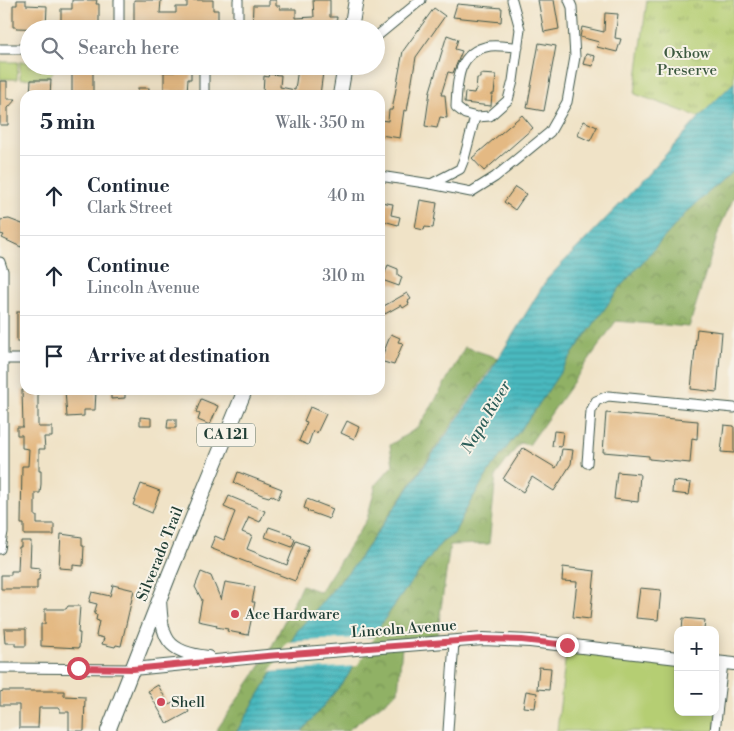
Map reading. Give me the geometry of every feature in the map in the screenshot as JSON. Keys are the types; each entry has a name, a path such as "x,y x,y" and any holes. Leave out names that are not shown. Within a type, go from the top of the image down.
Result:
{"main road":[{"path":"353,20 356,0"},
{"path":"341,90 343,75"},
{"name":"Silverado Trail","path":"108,731 160,597 243,395"},
{"path":"160,597 161,625 166,639 171,645 184,652 199,656 228,659"},
{"name":"Lincoln Avenue","path":"133,669 228,659 483,639 522,640 674,658"}],"street":[{"path":"119,0 119,20"},
{"path":"238,0 238,20"},
{"path":"385,30 421,0"},
{"path":"512,0 520,29 518,47 513,81 508,100 490,116 475,117 465,114 456,107 457,84 462,65 471,53 490,46 518,47"},
{"path":"385,177 471,192 495,177 550,132 567,102 574,58 572,7 569,0"},
{"path":"0,49 20,48"},
{"path":"204,75 204,90"},
{"path":"431,184 460,169 475,117"},
{"path":"0,262 3,271 1,359 3,532 0,549"},
{"path":"1,359 20,359"},
{"path":"587,463 591,411 596,401 608,396 734,408"},
{"path":"448,731 454,642"},
{"path":"715,731 724,663"},
{"path":"0,668 133,669"}],"green space":[{"name":"Oxbow Preserve","path":"647,0 734,0 734,82 699,117 635,94"},
{"path":"0,62 18,62 17,79 0,79"},
{"path":"20,75 50,75 48,77 20,79"},
{"path":"734,169 734,197 720,227 689,327 616,321 529,445 520,443 496,475 489,544 450,545 436,643 402,646 398,692 347,731 302,731 345,680 374,634 441,543 454,534 467,507 492,467 533,413 621,286 685,214"},
{"path":"465,347 498,358 355,564 298,630 237,731 216,731 267,656 302,585 320,592 367,519 376,484 393,465 390,445 417,428 432,406"},
{"path":"567,645 674,658 674,716 717,716 715,731 557,731"},
{"path":"719,662 723,663 719,697"}],"water":[{"name":"Napa River","path":"734,82 734,169 685,214 621,286 533,413 492,467 467,507 454,534 441,543 406,589 374,634 345,680 302,731 237,731 298,630 355,564 487,377 547,279 627,197"}],"pier":[{"path":"375,637 357,666 270,672 287,642"}],"building":[{"path":"17,0 26,0 26,5 47,6 46,20 20,20 20,28 13,27 13,5 17,5"},
{"path":"72,0 97,0 96,4 99,4 99,20 61,20 61,9 72,9"},
{"path":"134,0 161,0 160,13 176,13 176,7 187,7 187,0 213,0 213,10 218,10 218,20 134,20"},
{"path":"269,0 276,0 276,6 280,6 280,9 296,9 296,18 314,17 313,0 330,0 330,17 337,17 337,20 252,20 253,5 269,5"},
{"path":"538,0 554,0 559,29 544,32"},
{"path":"457,4 502,8 501,22 453,17"},
{"path":"434,8 445,16 416,57 407,111 404,110 400,138 385,136 385,121 388,121 389,110 392,110 403,51"},
{"path":"605,13 618,14 615,38 621,39 617,52 597,47 599,42 580,37 582,27 604,32"},
{"path":"447,35 458,39 455,49 462,51 453,73 448,72 441,95 445,95 447,118 440,117 437,128 425,126 430,91"},
{"path":"539,43 556,46 544,111 527,108"},
{"path":"586,54 595,56 593,66 583,64"},
{"path":"480,74 496,75 491,106 464,103 465,92 474,93 477,78 480,78"},
{"path":"72,75 93,75 93,90 72,90"},
{"path":"164,75 191,75 191,79 188,79 187,90 164,90"},
{"path":"281,75 280,87 295,90 263,90 264,76"},
{"path":"297,75 323,75 321,90 295,90"},
{"path":"31,80 51,80 50,90 30,90"},
{"path":"0,81 7,81 7,99 16,99 8,108 8,125 0,125"},
{"path":"138,88 149,88 149,90 138,90"},
{"path":"522,115 533,128 484,171 472,158"},
{"path":"584,121 597,127 590,141 577,135"},
{"path":"515,187 526,194 515,210 504,202"},
{"path":"420,200 437,203 433,228 425,227 424,230 415,228"},
{"path":"385,203 393,204 391,215 400,217 398,225 385,221"},
{"path":"9,219 20,223 20,247 2,238 4,235 0,234 0,220"},
{"path":"388,265 398,269 398,275 402,277 399,286 385,281 385,272"},
{"path":"407,293 411,299 408,301 409,304 403,308 401,305 385,314 385,305"},
{"path":"17,312 20,312 20,342 17,342"},
{"path":"697,329 722,332 717,392 691,389"},
{"path":"391,334 400,338 398,342 403,343 394,365 385,362 385,349"},
{"path":"22,395 38,395 38,427 52,427 52,437 44,437 45,449 39,449 41,484 40,493 35,493 35,516 37,516 37,524 54,524 54,535 24,535 24,524 21,524 22,466 28,466 29,449 22,448 22,435 17,435 17,427 23,427"},
{"path":"65,395 96,395 95,410 84,410 84,416 67,417"},
{"path":"111,395 125,395 125,398 111,399"},
{"path":"201,399 218,406 210,425 198,420 200,414 196,412"},
{"path":"310,407 326,414 317,433 313,431 308,445 299,441 307,422 304,421"},
{"path":"606,413 698,421 697,439 692,438 690,463 649,459 649,456 603,452"},
{"path":"140,417 151,418 151,425 140,425"},
{"path":"168,419 176,419 176,428 167,428"},
{"path":"347,421 359,427 354,439 341,433"},
{"path":"724,425 734,426 734,453 721,452"},
{"path":"554,431 563,432 561,447 552,446"},
{"path":"523,448 556,468 562,449 573,450 571,464 554,491 532,477 523,492 503,479"},
{"path":"238,472 282,489 278,499 271,495 269,497 262,495 234,483"},
{"path":"617,472 640,474 638,502 614,499"},
{"path":"673,481 691,483 689,495 672,493"},
{"path":"141,484 160,491 152,513 133,505"},
{"path":"229,496 265,511 260,522 249,517 242,532 252,536 247,549 287,565 296,541 309,546 295,581 210,548 215,536 224,540 235,512 224,507"},
{"path":"307,499 333,509 329,519 307,511 304,508"},
{"path":"269,527 292,535 291,537 295,539 292,547 265,537"},
{"path":"61,534 82,537 82,546 84,546 83,566 73,565 73,569 59,568"},
{"path":"21,541 31,541 30,567 40,568 37,589 1,589 1,575 11,575 11,571 18,571"},
{"path":"563,567 595,571 590,619 573,617 577,582 562,581"},
{"name":"Ace Hardware","path":"201,572 211,576 221,600 225,582 255,587 252,602 255,602 248,635 227,631 228,629 216,627 217,625 198,621 202,600 195,587"},
{"path":"113,585 134,590 121,646 116,645 115,647 102,644 104,638 96,636 99,621 96,620 97,615 94,614 97,604 89,602 92,592 110,596"},
{"path":"640,588 661,590 658,620 636,618"},
{"path":"68,606 80,606 79,648 41,646 41,624 45,624 45,609 66,609"},
{"path":"683,618 705,620 704,626 682,626"},
{"path":"4,629 26,629 26,646 15,646 15,643 5,643"},
{"path":"539,667 551,668 549,690 537,689"},
{"name":"Shell","path":"158,685 169,705 182,698 189,712 167,724 148,691"},
{"path":"64,691 64,696 85,697 84,731 69,731 69,712 60,712 60,708 39,708 38,728 19,728 19,705 0,705 0,692"},
{"path":"526,691 537,693 535,708 523,707"}],"place":[{"name":"Ace Hardware","path":"235,614"},
{"name":"Shell","path":"161,702"}],"route":[{"path":"78,668 133,669 196,662 483,639 522,640 567,645"}]}
